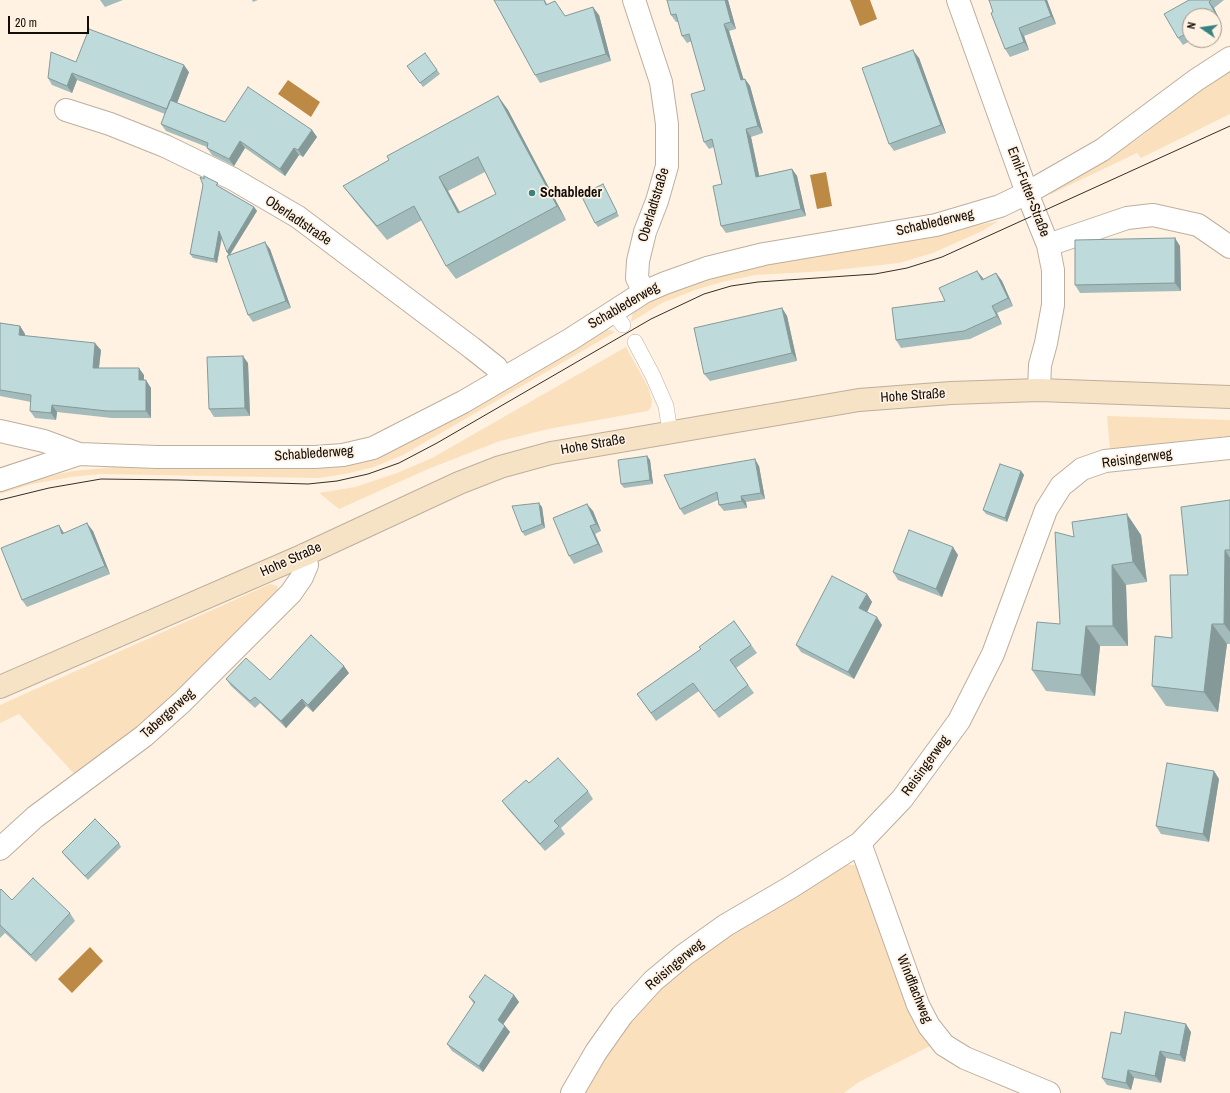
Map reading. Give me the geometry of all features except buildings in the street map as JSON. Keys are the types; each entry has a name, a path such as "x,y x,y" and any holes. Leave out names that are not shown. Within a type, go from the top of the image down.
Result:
{"main road":[{"name":"Hohe Straße","path":"0,686 304,555 459,483 500,467 551,453 860,400 951,393 1039,390 1230,397"}],"street":[{"name":"Oberladtstraße","path":"634,0 662,82 667,124 667,166 657,201 645,232 638,261 637,278 644,292"},
{"name":"Emil-Futter-Straße","path":"958,0 1027,193 1048,245 1053,270 1053,305 1046,343 1040,365 1039,390"},
{"name":"Schablederweg","path":"0,431 44,441 78,454 157,457 277,458 343,455 373,448 404,434 570,338 618,318 644,292 707,268 764,254 936,225 1000,206 1027,193 1102,150 1196,80 1230,58"},
{"name":"Oberladtstraße","path":"66,110 110,124 165,146 233,179 298,218 472,348 496,367 503,378"},
{"path":"1048,245 1127,218 1153,215 1198,225 1230,247"},
{"name":"Reisingerweg","path":"572,1093 596,1052 622,1015 653,981 684,955 726,925 860,843 902,799 959,720 993,654 1046,510 1061,486 1082,469 1105,461 1230,448"},
{"path":"0,480 78,454"},
{"name":"Tabergerweg","path":"0,849 35,817 144,736 182,702 291,593 302,577 307,565 304,555"},
{"name":"Windflachweg","path":"860,843 918,1005 929,1026 944,1045 965,1058 1049,1093"}],"lane":[{"path":"635,342 653,376 666,406 670,432"}],"shaded area":[{"path":"850,0 870,0 877,19 860,26"},
{"path":"1230,68 1230,114 1141,158 1137,153 1051,194 1048,192 1115,154 1146,133 1160,118"},
{"path":"288,80 320,102 311,117 278,94"},
{"path":"826,172 832,206 817,209 810,175"},
{"path":"999,221 982,231 933,253 899,263 827,271 755,275 722,282 695,290 662,303 631,322 633,311 647,301 706,279 746,268"},
{"path":"603,330 615,332 403,455 374,467 345,474 318,478 100,474 71,477 32,484 0,494 0,488 12,484 73,471 114,467 271,469 337,467 378,455"},
{"path":"626,347 648,387 652,400 651,407 648,411 548,429 500,441 428,469 339,509 319,493 355,487 397,473 432,458"},
{"path":"1107,416 1230,420 1230,436 1110,449"},
{"path":"270,584 277,586 278,590 275,598 140,731 78,778 19,714 0,723 0,705"},
{"path":"845,865 856,865 921,1035 930,1046 859,1082 844,1093 580,1093 642,1004 718,940"},
{"path":"90,947 103,961 72,993 58,979"}],"tram line":[{"path":"0,500 49,488 101,479 308,484 337,481 368,474 399,463 437,443 651,319 704,294 731,286 758,282 875,274 907,268 942,257 1230,126"}],"place":[{"name":"Schableder","path":"532,193"}]}
